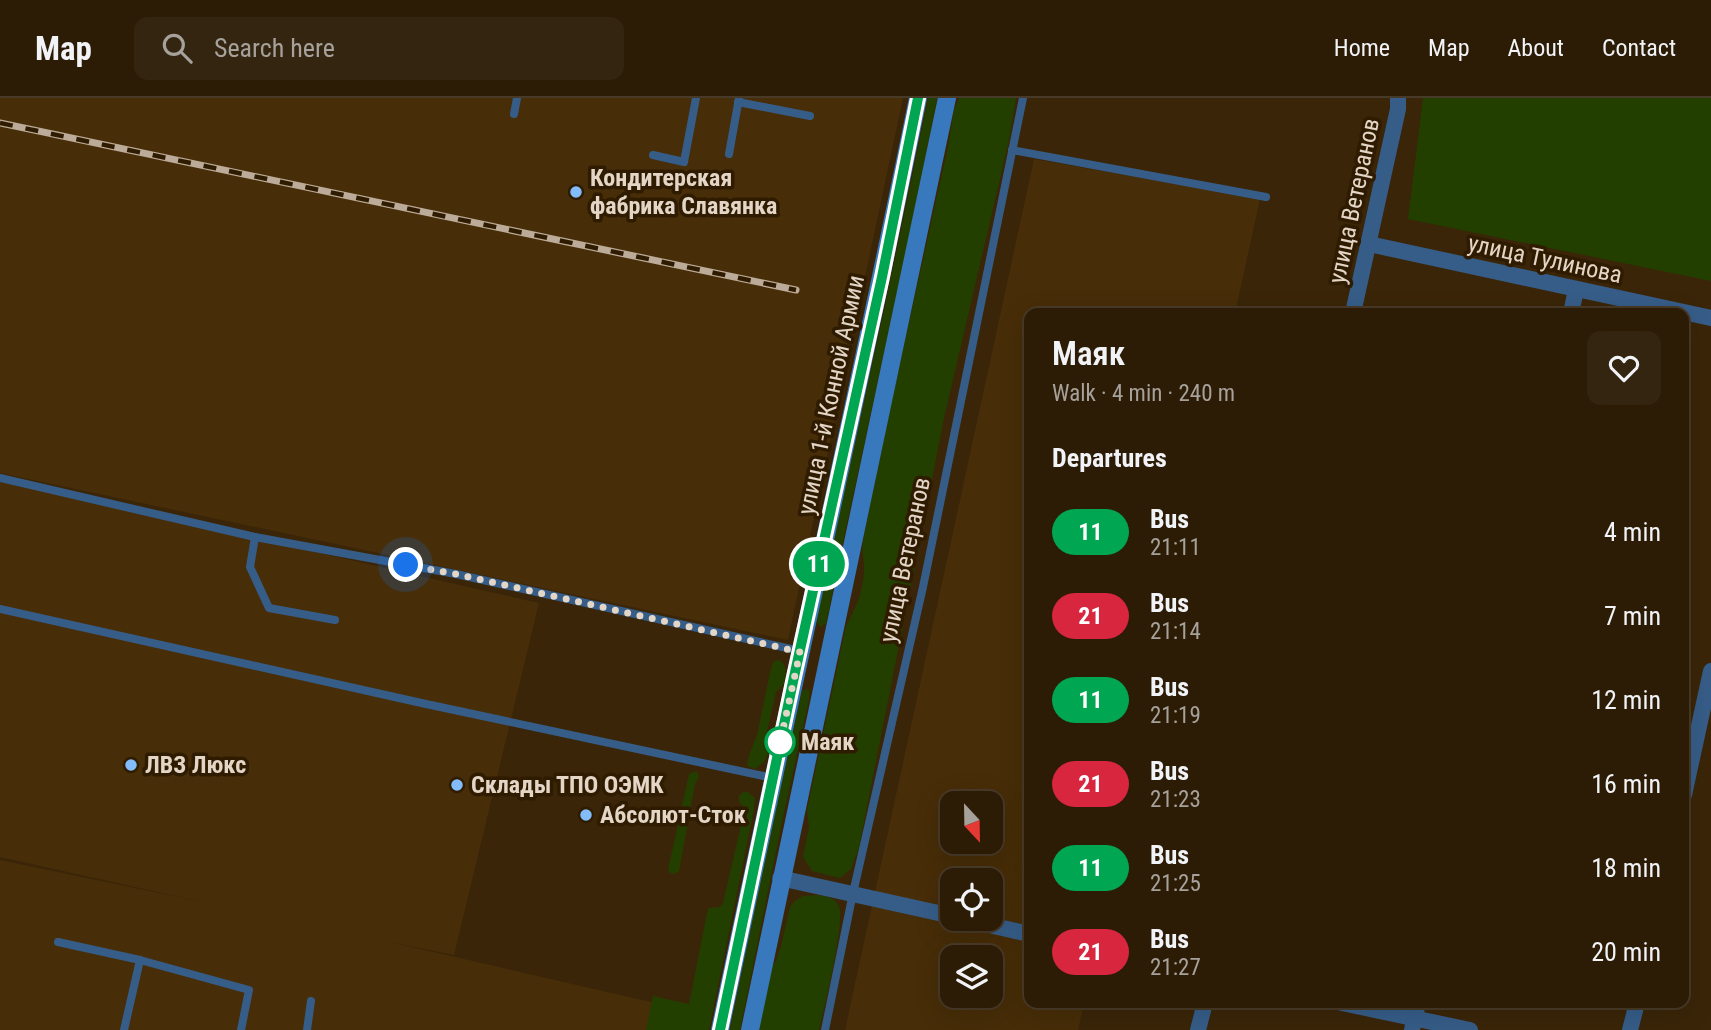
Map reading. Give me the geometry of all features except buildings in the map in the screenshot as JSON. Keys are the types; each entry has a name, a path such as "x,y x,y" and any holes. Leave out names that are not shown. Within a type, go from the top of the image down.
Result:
{"main road":[{"name":"улица 1-й Конной Армии","path":"720,1030 918,98"},
{"path":"750,1030 947,98"},
{"path":"800,652 828,658"}],"street":[{"name":"улица Ветеранов","path":"1354,308 1398,109 1398,98"},
{"name":"улица Тулинова","path":"1369,244 1663,308"},
{"path":"1572,308 1576,290"},
{"name":"улица Тулинова","path":"1689,313 1711,318"},
{"path":"1689,772 1711,671"},
{"path":"780,878 940,913"},
{"path":"1003,928 1024,933"},
{"path":"1198,1030 1204,1008"},
{"path":"1368,1008 1470,1030"},
{"path":"1630,1030 1636,1008"}],"lane":[{"path":"514,114 516,98"},
{"path":"653,155 684,162 696,98"},
{"name":"улица Ветеранов","path":"825,1030 853,893 923,587 1023,98"},
{"path":"729,154 739,100 810,116"},
{"path":"1012,150 1266,197"},
{"path":"0,478 255,537 456,574 800,652"},
{"path":"255,537 250,567 270,608 335,620"},
{"path":"0,610 773,778"},
{"path":"58,942 140,960 249,990 241,1030"},
{"path":"124,1030 140,960"},
{"path":"307,1030 311,1001"}],"shaded area":[{"path":"0,98 903,98 788,640 0,473"},
{"path":"1034,159 1260,199 1236,308 1024,308 1024,1008 1083,1008 1078,1030 845,1030"},
{"path":"0,480 539,603 454,955 390,942 677,1008 673,1030 0,1030 0,860 198,901 0,857"}],"green space":[{"path":"928,98 937,98 924,164 826,623 821,627 817,619"},
{"path":"959,98 1016,98 1009,140 944,418 859,847 851,869 840,878 812,871 803,857 809,827 807,810 846,626 862,588 863,540 954,110"},
{"path":"1423,98 1711,98 1711,281 1408,219"},
{"path":"779,660 786,669 784,684 776,692 764,745 768,753 764,762 755,769 747,766 749,755 757,735 771,668 774,661"},
{"path":"809,690 809,700 740,1030 730,1030 802,691"},
{"path":"697,771 699,777 695,784 679,871 670,873 668,870 689,774"},
{"path":"748,792 755,798 754,809 709,1030 646,1030 653,996 689,1004 708,908 720,907 723,903 745,808 739,802 739,796"},
{"path":"817,895 833,899 839,907 840,916 833,966 819,1030 759,1030 770,969 781,946 790,907 803,896"}],"railway":[{"path":"0,123 796,290"}],"bus line":[{"name":"11","path":"720,1030 918,98"}],"place":[{"name":"Кондитерская фабрика Славянка","path":"576,192"},
{"name":"Маяк","path":"780,742"},
{"name":"ЛВЗ Люкс","path":"131,765"},
{"name":"Склады ТПО ОЭМК","path":"457,785"},
{"name":"Абсолют-Сток","path":"586,815"}],"route":[{"path":"406,565 800,652 778,752 780,742"}]}
